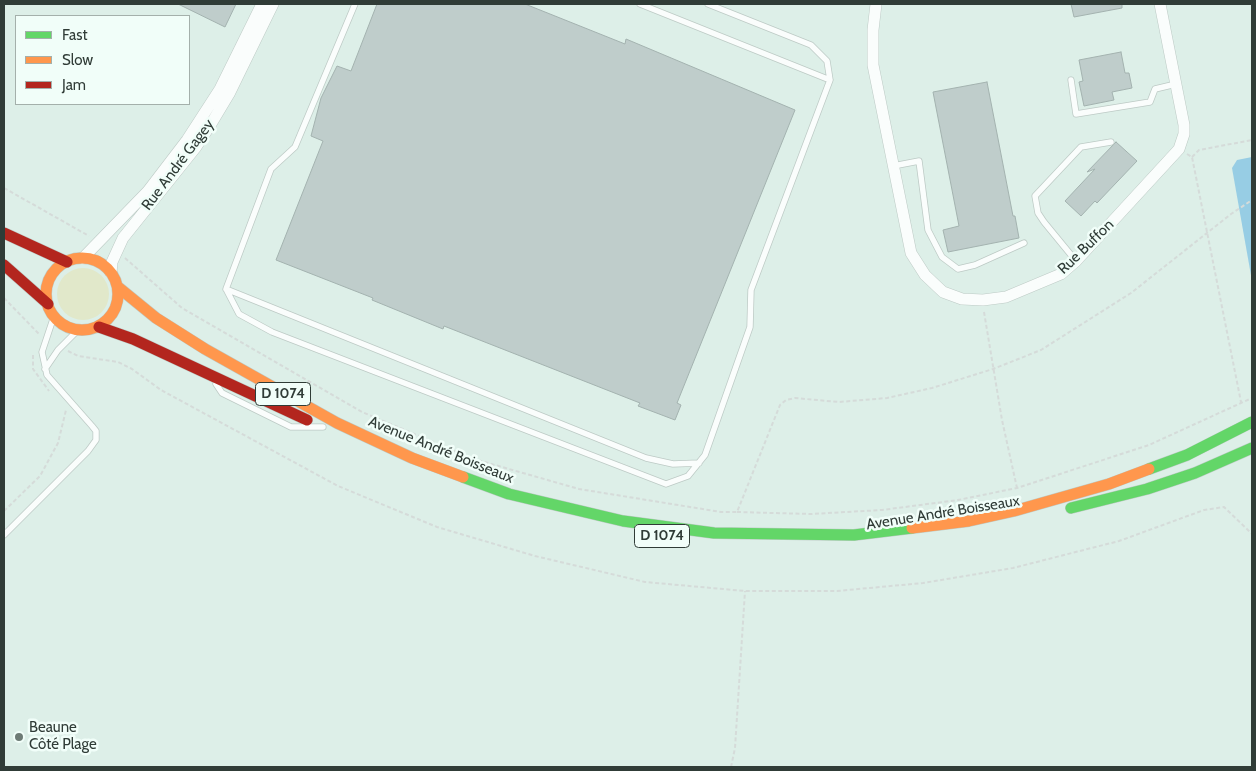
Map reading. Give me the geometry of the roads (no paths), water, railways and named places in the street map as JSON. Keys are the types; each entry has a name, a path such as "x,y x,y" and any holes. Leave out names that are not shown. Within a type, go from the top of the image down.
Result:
{"main road":[{"path":"4,233 67,262"},
{"path":"4,265 48,304 54,316 64,326 78,330 99,327 108,320 115,310 118,299 118,287 111,273 99,262 83,258 67,262 52,275 48,284 48,304"},
{"name":"Avenue André Boisseaux","path":"118,287 156,318 205,349 337,423 412,458 493,489 548,504 623,521 714,533 805,536 854,534 969,521 1014,512 1109,484 1187,455 1252,422"},
{"name":"Avenue André Boisseaux","path":"99,327 133,339 385,457 460,488 532,510 610,528 693,540 789,545 890,539 986,524 1098,502 1195,473 1252,448"}],"street":[{"name":"Rue André Gagey","path":"83,258 101,242 148,190 202,118 237,56 262,4"},
{"name":"Rue André Gagey","path":"111,273 112,262 123,238 196,147 211,124 238,78 273,4"},
{"name":"Rue Buffon","path":"876,4 872,30 873,65 911,253 925,275 943,292 962,298 983,300 1006,297 1061,274 1076,261 1179,149 1184,134 1184,125 1176,84"},
{"path":"1160,4 1176,84"}],"lane":[{"path":"355,4 295,147 271,169 226,289 239,314 272,332 666,484 688,476 705,455 750,327 751,290 830,80 827,61 811,45 708,4"},
{"path":"640,4 830,80"},
{"path":"1070,80 1076,114 1150,102 1155,89 1176,84"},
{"path":"1076,261 1038,213 1035,196 1081,147 1112,142"},
{"path":"893,166 919,161 928,230 942,257 958,269 975,265 1024,243"},
{"path":"226,289 646,458 673,464 699,463"},
{"path":"4,535 88,451 96,440 96,431 50,380 45,369 42,352 54,316"},
{"path":"45,369 58,350 78,330"}],"water":[{"path":"1252,157 1252,281 1232,168 1237,160"}],"place":[{"name":"Beaune Côté Plage","path":"19,737"}]}
